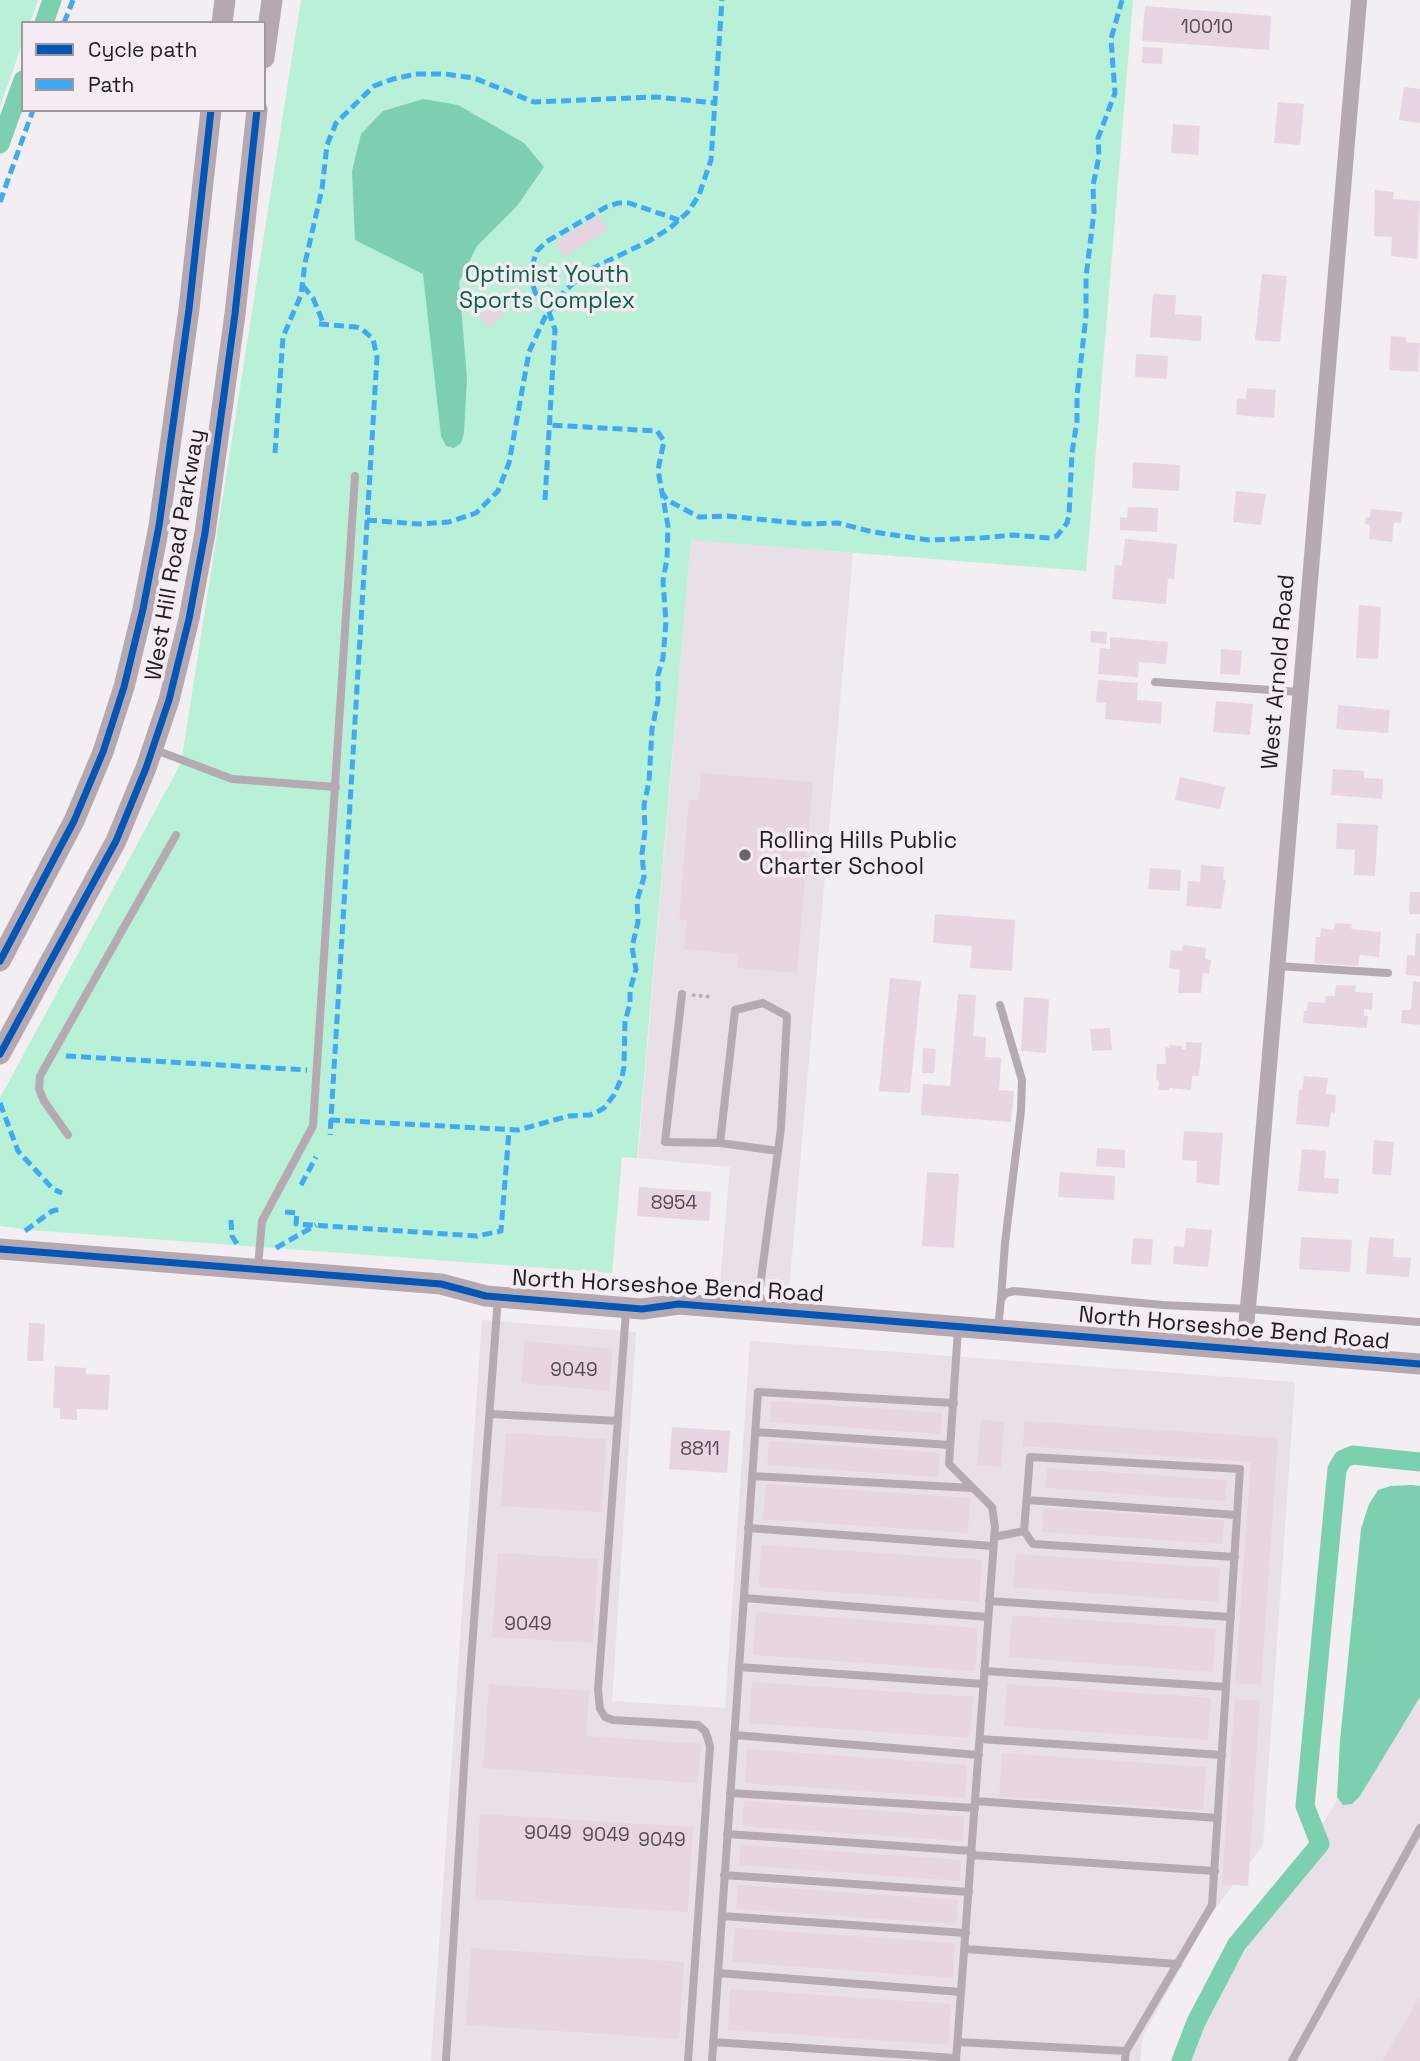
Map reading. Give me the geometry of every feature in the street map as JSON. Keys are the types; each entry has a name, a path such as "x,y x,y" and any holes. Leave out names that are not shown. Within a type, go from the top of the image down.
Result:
{"street":[{"path":"222,21 225,0"},
{"path":"266,44 272,0"},
{"name":"West Arnold Road","path":"1244,1348 1359,0"},
{"name":"West Hill Road Parkway","path":"0,961 74,821 103,752 124,687 144,609 159,526 189,309 211,112"},
{"name":"West Hill Road Parkway","path":"0,1054 116,841 153,749 169,700 189,619 205,533 235,314 257,112"},
{"name":"North Horseshoe Bend Road","path":"0,1248 441,1284 486,1296 627,1308 642,1309 680,1304 1420,1364"}],"lane":[{"path":"258,1270 262,1222 313,1126 355,476"},
{"path":"1155,682 1300,692"},
{"path":"153,749 232,779 336,787"},
{"path":"68,1135 44,1101 39,1088 40,1076 176,835"},
{"path":"1278,966 1388,973"},
{"path":"682,994 665,1142 720,1143 778,1151"},
{"path":"720,1143 735,1010 763,1003 787,1016 778,1151 759,1294 766,1311"},
{"path":"998,1329 1004,1243 1021,1111 1022,1080 1000,1006"},
{"path":"1001,1299 1006,1293 1014,1291 1163,1306 1248,1309 1420,1322"},
{"path":"446,2061 468,1702 498,1297"},
{"path":"627,1308 598,1690 600,1709 605,1717 613,1720 698,1725 705,1731 710,1747 688,2061"},
{"path":"713,2042 956,2060 993,1541 992,1507 949,1464 958,1326"},
{"path":"712,2061 758,1392 954,1403"},
{"path":"490,1415 618,1421"},
{"path":"755,1432 950,1444"},
{"path":"958,2042 1126,2056 1212,1905 1215,1871 1235,1557 1240,1469 1030,1457 1024,1531 1033,1544 1235,1557"},
{"path":"752,1476 972,1488"},
{"path":"1027,1500 1237,1515"},
{"path":"748,1528 993,1541 1024,1531"},
{"path":"744,1598 988,1617"},
{"path":"989,1601 1231,1617"},
{"path":"739,1667 984,1684"},
{"path":"984,1671 1226,1687"},
{"path":"734,1735 979,1755"},
{"path":"980,1739 1222,1755"},
{"path":"730,1793 1218,1818"},
{"path":"1292,2061 1420,1828"},
{"path":"727,1835 1215,1871"},
{"path":"724,1874 969,1892"},
{"path":"722,1916 966,1933"},
{"path":"965,1949 1178,1964"},
{"path":"718,1973 961,1992"}],"shaded area":[{"path":"423,99 458,105 524,143 544,167 517,206 477,246 459,282 467,378 464,433 461,443 454,448 446,446 441,436 423,274 355,240 352,171 361,134 383,111"},
{"name":"Rolling Hills Public Charter School","path":"691,539 853,553 789,1290 720,1283 730,1167 638,1158"},
{"path":"482,1320 636,1332 612,1701 725,1708 750,1341 1295,1382 1263,1845 1209,1917 1143,2036 1140,2061 431,2061"},
{"path":"1420,1486 1420,1697 1360,1796 1352,1804 1343,1805 1337,1797 1340,1741 1361,1529 1369,1504 1378,1490"},
{"path":"1420,1663 1420,2061 1179,2061"}],"green space":[{"path":"0,0 38,0 31,21 21,21 21,48 0,106"},
{"name":"Optimist Youth Sports Complex","path":"301,0 1133,0 1086,571 691,540 637,1158 622,1157 612,1273 0,1226 0,1098 181,763"}],"building":[{"path":"1145,6 1271,16 1269,50 1142,41"},
{"path":"1143,47 1163,48 1162,64 1142,63"},
{"path":"1404,87 1420,89 1420,123 1399,120"},
{"path":"1278,102 1304,104 1300,145 1274,143"},
{"path":"1173,124 1200,126 1198,155 1171,153"},
{"path":"1375,190 1394,192 1393,199 1420,201 1417,259 1391,256 1392,237 1374,236"},
{"path":"599,215 608,230 563,257 555,242"},
{"path":"1262,274 1287,276 1280,342 1255,340"},
{"path":"1153,294 1176,295 1175,314 1202,316 1201,341 1150,337"},
{"path":"494,303 504,314 488,328 478,317"},
{"path":"1391,336 1406,337 1406,342 1420,343 1418,372 1389,370"},
{"path":"1136,354 1168,356 1167,379 1135,377"},
{"path":"1247,388 1276,390 1274,418 1236,415 1237,398 1246,399"},
{"path":"1133,462 1180,465 1179,491 1132,488"},
{"path":"1236,491 1266,494 1261,525 1233,522"},
{"path":"1128,507 1158,508 1157,532 1120,530 1120,517 1127,518"},
{"path":"1371,509 1402,512 1401,523 1394,522 1392,542 1369,539 1370,525 1365,524"},
{"path":"1125,539 1177,544 1174,579 1168,578 1166,604 1112,599 1115,565 1122,566"},
{"path":"1359,605 1381,607 1378,659 1356,658"},
{"path":"1091,631 1107,632 1106,644 1090,642"},
{"path":"1110,637 1168,642 1166,664 1139,662 1138,677 1098,674 1100,648 1110,649"},
{"path":"1221,649 1242,651 1240,675 1220,674"},
{"path":"1098,680 1138,683 1137,700 1162,702 1161,724 1105,719 1106,703 1096,702"},
{"path":"1216,701 1253,704 1250,735 1213,732"},
{"path":"1338,705 1390,710 1388,733 1336,729"},
{"path":"1333,769 1364,771 1364,778 1383,779 1382,799 1331,795"},
{"path":"701,773 813,782 797,973 737,968 738,954 684,949 687,920 679,919 689,800 699,801"},
{"path":"1180,777 1225,787 1220,809 1175,800"},
{"path":"1337,823 1378,825 1375,876 1354,875 1355,850 1336,849"},
{"path":"1201,865 1224,867 1223,879 1226,880 1221,909 1186,906 1188,881 1200,882"},
{"path":"1150,868 1181,870 1180,891 1148,889"},
{"path":"1410,892 1420,892 1420,914 1409,914"},
{"path":"935,914 1015,920 1012,971 970,968 972,946 933,943"},
{"path":"1335,923 1352,924 1351,929 1381,932 1379,957 1360,955 1358,966 1314,963 1316,937 1320,937 1321,928 1334,930"},
{"path":"1416,933 1420,934 1420,976 1406,975 1407,955 1415,956"},
{"path":"1183,945 1206,948 1205,959 1211,960 1209,974 1203,973 1201,993 1178,993 1180,970 1169,968 1171,950 1182,951"},
{"path":"890,978 921,981 910,1093 879,1091"},
{"path":"1413,981 1420,982 1420,1025 1401,1023 1402,1010 1411,1010"},
{"path":"1336,985 1356,986 1355,992 1373,993 1372,1010 1364,1009 1364,1016 1368,1016 1367,1028 1303,1023 1308,1002 1325,1003 1326,996 1335,996"},
{"path":"958,994 976,995 973,1036 986,1037 985,1057 1001,1058 999,1090 1014,1091 1011,1122 921,1115 923,1084 950,1086"},
{"path":"1024,997 1049,999 1046,1053 1021,1051"},
{"path":"1110,1028 1112,1050 1092,1051 1090,1029"},
{"path":"1186,1042 1202,1043 1199,1076 1192,1076 1191,1090 1158,1090 1157,1064 1166,1064 1165,1047 1182,1046 1182,1049 1186,1050"},
{"path":"923,1048 936,1049 934,1073 922,1073"},
{"path":"1304,1076 1328,1078 1326,1094 1336,1095 1335,1113 1331,1112 1329,1127 1296,1124 1299,1090 1302,1090"},
{"path":"1184,1131 1223,1133 1219,1185 1196,1183 1197,1161 1182,1160"},
{"path":"1374,1140 1394,1142 1391,1175 1372,1174"},
{"path":"1097,1148 1125,1150 1125,1168 1096,1166"},
{"path":"1302,1149 1326,1151 1324,1178 1339,1179 1338,1194 1298,1191"},
{"path":"927,1172 959,1174 954,1248 922,1246"},
{"path":"1060,1172 1115,1176 1114,1200 1058,1197"},
{"path":"639,1187 711,1192 709,1221 637,1216"},
{"path":"1186,1228 1212,1230 1208,1267 1173,1264 1174,1246 1184,1247"},
{"path":"1301,1237 1352,1240 1350,1272 1299,1269"},
{"path":"1369,1237 1394,1239 1393,1257 1411,1258 1409,1277 1366,1274"},
{"path":"1133,1238 1153,1239 1151,1265 1131,1264"},
{"path":"29,1323 45,1324 43,1361 27,1361"},
{"path":"525,1341 613,1349 609,1391 521,1383"},
{"path":"55,1366 86,1368 86,1374 110,1375 108,1410 77,1409 77,1420 60,1419 60,1408 53,1408"},
{"path":"771,1401 942,1413 941,1434 770,1422"},
{"path":"981,1420 1004,1422 1001,1467 977,1465"},
{"path":"1024,1421 1278,1438 1261,1685 1235,1683 1251,1462 1023,1446"},
{"path":"672,1427 730,1431 727,1473 669,1469"},
{"path":"506,1433 606,1439 602,1512 501,1506"},
{"path":"769,1441 940,1453 938,1477 767,1465"},
{"path":"1047,1468 1227,1480 1225,1501 1045,1488"},
{"path":"766,1484 970,1498 968,1533 763,1519"},
{"path":"1044,1508 1224,1520 1222,1544 1042,1532"},
{"path":"761,1545 982,1560 979,1602 759,1587"},
{"path":"498,1553 598,1559 593,1643 492,1637"},
{"path":"1016,1554 1220,1568 1218,1602 1013,1587"},
{"path":"756,1612 978,1628 975,1671 753,1655"},
{"path":"1012,1615 1216,1629 1213,1672 1009,1657"},
{"path":"752,1682 973,1697 970,1738 749,1723"},
{"path":"489,1684 589,1691 586,1736 701,1744 698,1783 483,1768"},
{"path":"1007,1684 1211,1698 1208,1740 1004,1726"},
{"path":"1235,1699 1260,1701 1248,1886 1222,1884"},
{"path":"747,1749 967,1765 965,1798 745,1783"},
{"path":"1002,1753 1206,1767 1203,1810 999,1796"},
{"path":"744,1801 964,1817 963,1841 742,1826"},
{"path":"480,1814 693,1827 688,1912 475,1899"},
{"path":"741,1845 961,1860 960,1881 739,1865"},
{"path":"738,1885 958,1900 956,1924 736,1909"},
{"path":"735,1928 955,1943 953,1978 732,1962"},
{"path":"471,1948 684,1962 679,2039 466,2025"},
{"path":"730,1989 951,2004 948,2045 728,2030"},
{"path":"1420,1997 1420,2061 1382,2061"}],"waterway":[{"path":"45,21 52,0"},
{"path":"0,144 21,86"},
{"path":"1181,2061 1196,2022 1237,1944 1320,1844 1305,1806 1337,1469 1343,1459 1353,1455 1420,1462"}],"marked path":[{"path":"65,21 73,0"},
{"path":"367,520 418,524 449,522 476,513 498,491 509,463 529,352 545,317 560,296 585,272 670,228 688,212 699,195 711,160 722,0"},
{"path":"661,491 667,500 699,517 727,516 806,524 838,523 873,532 929,540 1012,535 1050,538 1057,536 1067,523 1069,515 1072,453 1086,316 1086,277 1094,212 1093,186 1099,156 1098,138 1115,93 1111,39 1122,0"},
{"path":"275,453 283,337 301,295 305,263 322,189 327,145 336,123 374,86 416,74 445,74 474,78 534,102 655,97 716,103"},
{"path":"0,202 32,112"},
{"path":"545,500 555,330 549,312 535,292 531,279 537,251 546,242 606,207 618,203 629,203 679,220"},
{"path":"303,286 313,298 324,325"},
{"path":"319,324 362,329 373,339 377,357 330,1135"},
{"path":"330,1120 518,1130 569,1116 597,1112 604,1108 614,1095 622,1077 625,1021 636,969 632,947 638,922 637,901 644,877 644,805 649,782 652,729 658,700 658,675 663,658 666,622 663,581 668,526 658,470 664,441 657,431 550,425"},
{"path":"66,1056 307,1070"},
{"path":"0,1103 18,1151 53,1189 62,1193"},
{"path":"285,1212 297,1213 296,1224 477,1236 501,1231 509,1131"},
{"path":"301,1185 316,1157"},
{"path":"25,1231 52,1211 61,1209"},
{"path":"231,1220 232,1236 239,1247"},
{"path":"276,1248 316,1225"}],"cycle path":[{"path":"0,961 74,821 103,752 124,687 159,526 189,309 211,112"},
{"path":"0,1054 116,841 146,768 169,700 189,619 205,533 235,314 257,112"},
{"path":"0,1249 441,1284 486,1296 642,1309 679,1304 1420,1364"}],"place":[{"name":"Rolling Hills Public Charter School","path":"745,855"}]}
